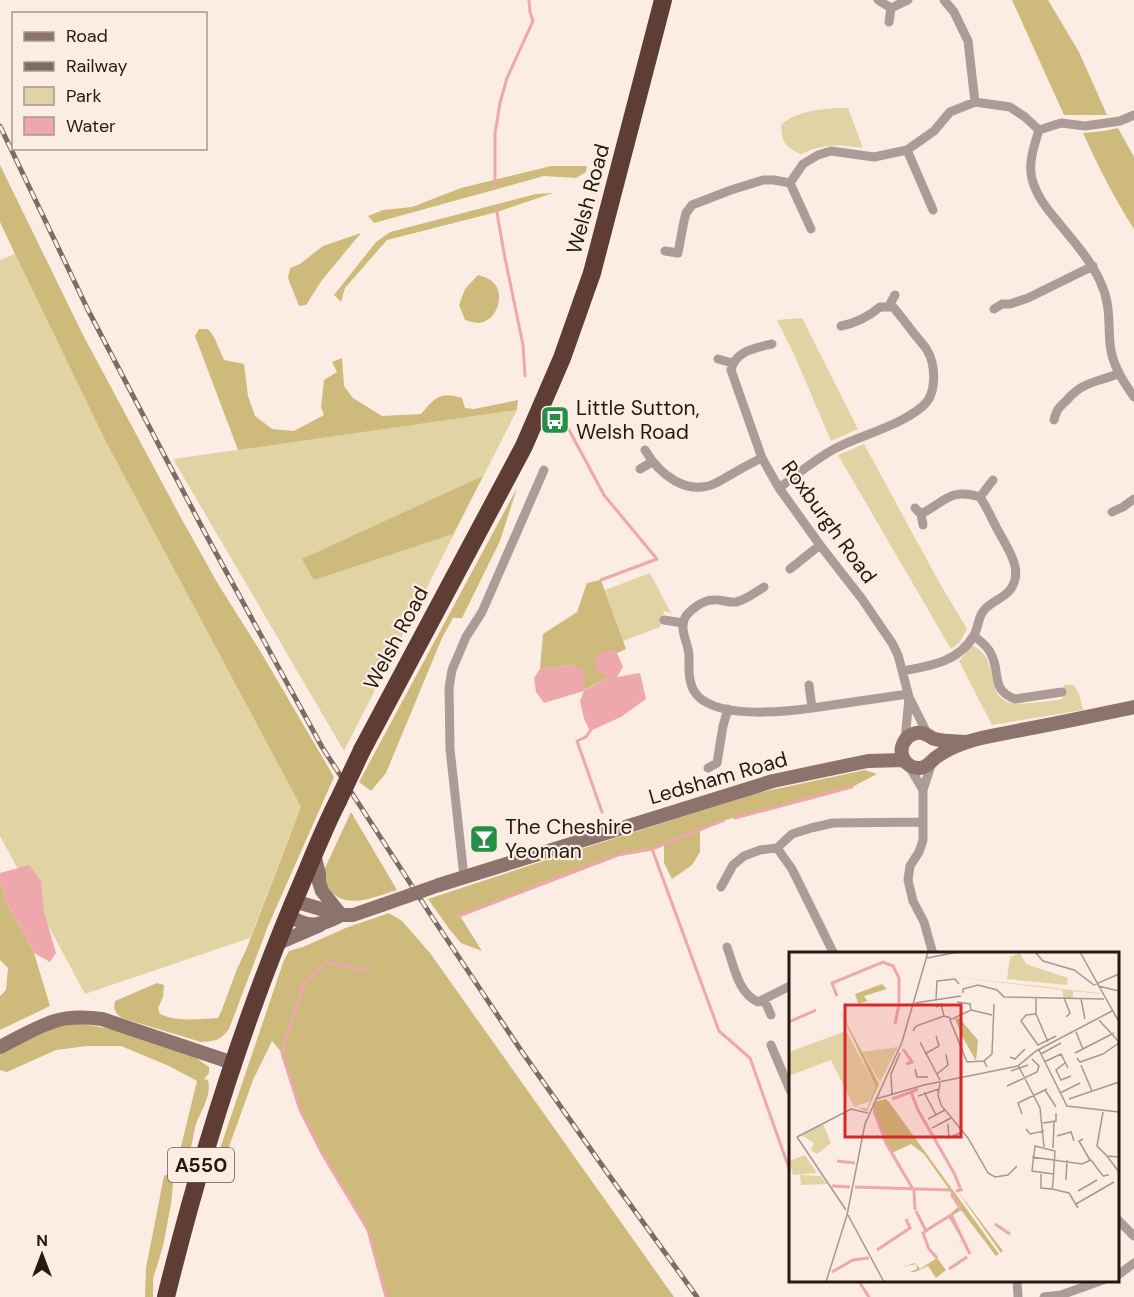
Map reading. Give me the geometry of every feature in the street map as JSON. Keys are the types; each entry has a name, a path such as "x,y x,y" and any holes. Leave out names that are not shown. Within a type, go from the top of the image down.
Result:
{"highway":[{"name":"Welsh Road","path":"166,1297 200,1169 233,1063 291,908 362,750 524,446 562,358 592,273 663,0"}],"main road":[{"name":"Ledsham Road","path":"291,908 353,915 464,877 773,782 868,761 906,762 920,768 967,741 1134,706"},
{"name":"Ledsham Road","path":"868,761 903,743 915,733 967,741"},
{"path":"931,737 936,745 934,759"},
{"path":"903,743 902,754 906,762"},
{"path":"314,854 322,891 341,915"},
{"path":"291,908 298,922 320,925"},
{"name":"Ledsham Road","path":"276,944 341,915"},
{"path":"0,1047 57,1020 93,1018 102,1019 233,1063"}],"street":[{"path":"878,0 891,8"},
{"path":"891,8 908,0"},
{"path":"944,0 954,12 968,41 975,102"},
{"path":"889,22 891,8"},
{"path":"790,183 803,164 818,155 831,151 874,157 907,150 934,131 950,112 975,102 1010,107 1039,130"},
{"path":"1039,130 1061,123 1085,126 1120,122 1134,115"},
{"path":"1039,130 1031,165 1035,188 1042,203 1093,266 1102,284 1110,317 1110,344 1118,374 1134,398"},
{"path":"907,150 933,210"},
{"path":"678,253 681,228 686,213 692,205 763,180 790,183"},
{"path":"790,183 811,229"},
{"path":"665,251 688,256"},
{"path":"998,294 998,306 1010,304 1028,298 1093,266"},
{"path":"889,306 895,295"},
{"path":"779,488 810,464 837,448 904,418 926,404 931,395 932,360 927,350 893,307 880,307 869,316 842,326"},
{"path":"718,358 732,363 745,352 772,344"},
{"name":"Roxburgh Road","path":"732,363 731,370 762,458 779,488 892,643 908,695 931,737"},
{"path":"1054,420 1053,406 1090,383 1118,374"},
{"path":"645,450 652,462 674,481 693,487 714,484 745,465 762,458"},
{"path":"640,469 652,462"},
{"path":"464,877 450,749 449,688 452,670 466,637 482,612 544,470"},
{"path":"980,497 993,480"},
{"path":"902,671 941,663 956,655 974,636 983,610 1012,587 1016,573 1012,557 980,497 963,493 955,494 918,511 923,525"},
{"path":"1110,522 1109,509 1123,507 1134,499"},
{"path":"790,569 820,545"},
{"path":"764,587 733,603 713,600 705,602 686,616 682,629 688,651 692,688 702,700 728,709 778,713 908,695"},
{"path":"664,620 683,623"},
{"path":"974,636 992,653 998,683 1001,691 1008,697 1015,699 1062,692"},
{"path":"809,685 812,708"},
{"name":"Roxburgh Road","path":"903,743 908,695"},
{"path":"725,772 712,765 728,709"},
{"path":"932,952 924,922 913,902 908,880 910,866 923,840 922,790 934,759"},
{"path":"906,762 922,790"},
{"path":"721,887 733,865 744,856 760,850 777,848 792,834 832,823 923,822"},
{"path":"777,848 792,869 833,952"},
{"path":"727,947 740,985 753,1000 758,1002 789,986"},
{"path":"764,999 771,1015"},
{"path":"771,1045 789,1088"},
{"path":"1119,1221 1134,1236"},
{"path":"1119,1274 1134,1263"},
{"path":"1017,1282 1018,1297"},
{"path":"1044,1297 1061,1295 1099,1282"}],"green space":[{"path":"848,108 863,148 831,146 801,154 791,149 782,136 781,125 795,116 822,109"},
{"path":"15,254 106,442 301,807 250,938 85,994 0,836 0,260"},
{"path":"802,318 858,429 831,441 777,320"},
{"path":"517,410 344,751 173,459"},
{"path":"864,444 967,629 960,642 951,649 838,455"},
{"path":"650,573 671,613 664,611 660,627 623,641 605,590"},
{"path":"972,645 986,658 996,690 1007,702 1058,700 1063,698 1064,685 1074,685 1083,710 992,725 959,661"}],"shaded area":[{"path":"1012,0 1048,0 1079,52 1107,115 1064,115"},
{"path":"1118,128 1134,157 1134,229 1083,133"},
{"path":"0,165 83,335 180,516 218,584 334,777 268,926 229,1029 214,1041 201,1042 122,1018 115,1011 115,1001 157,983 164,985 163,997 158,1008 160,1014 181,1019 218,1018 301,807 106,442 15,254 0,222"},
{"path":"551,166 587,166 586,172 576,178 544,176 374,223 368,216 383,210 412,207 461,188"},
{"path":"553,193 497,212 387,240 345,288 341,302 334,295 376,242 390,232 536,194"},
{"path":"361,233 322,280 306,305 299,306 288,278 290,268 300,264 323,246"},
{"path":"478,275 492,281 499,292 495,312 486,321 479,323 465,320 459,305 465,289"},
{"path":"199,329 208,329 224,360 244,364 248,396 255,416 272,429 294,431 324,415 321,407 324,380 337,372 332,362 342,358 344,386 353,398 382,416 421,414 434,400 448,395 462,398 465,408 474,409 518,400 517,410 238,450 195,336"},
{"path":"483,476 453,534 314,580 302,559"},
{"path":"517,488 500,541 462,618 453,618 442,638 386,773 371,791 359,782"},
{"path":"601,580 626,649 617,653 608,650 608,678 584,690 573,665 540,669 543,634 577,612 587,583"},
{"path":"865,770 877,774 852,787 718,822 700,830 700,852 692,865 672,879 664,863 664,845 618,855 460,916 482,951 461,943 428,899 757,793"},
{"path":"351,812 397,890 353,901 344,900 328,888 325,868"},
{"path":"0,880 6,901 34,953 50,1006 0,1030 0,996 6,990 8,968 0,960"},
{"path":"389,913 402,921 430,953 674,1297 385,1297 368,1230 323,1155 300,1110 282,1053 272,1041 253,1080 216,1183 209,1181 289,951"},
{"path":"77,1023 112,1029 195,1057 209,1067 209,1073 204,1079 208,1080 209,1092 196,1124 190,1153 184,1166 174,1174 163,1246 153,1279 153,1297 145,1297 146,1268 164,1176 175,1171 197,1081 169,1066 121,1046 87,1046 56,1050 7,1072 0,1070 0,1053 55,1028"}],"water":[{"path":"608,650 617,653 623,667 617,677 640,673 646,699 621,717 590,731 584,719 580,701 584,691 544,703 536,692 534,678 540,669 573,665 584,671 585,690 608,678 597,670 594,658"},
{"path":"29,865 41,881 44,912 56,953 50,962 34,953 6,901 0,880 0,873"}],"waterway":[{"path":"495,187 495,134 500,103 507,78 533,21 529,0"},
{"path":"496,207 523,345 525,376"},
{"path":"568,428 604,495 657,559 601,580"},
{"path":"590,731 586,737 577,741 602,812"},
{"path":"735,818 852,787"},
{"path":"724,820 652,849 719,1031 750,1058 789,1168"},
{"path":"459,916 618,855 652,849"},
{"path":"371,972 327,962 304,983 282,1053 300,1110 323,1155 368,1230 386,1297"},
{"path":"859,1282 869,1297"}],"railway":[{"path":"0,126 88,310 205,533 322,747 520,1049 697,1297"}],"place":[{"name":"Little Sutton, Welsh Road","path":"555,420"},
{"name":"The Cheshire Yeoman","path":"484,839"}]}
